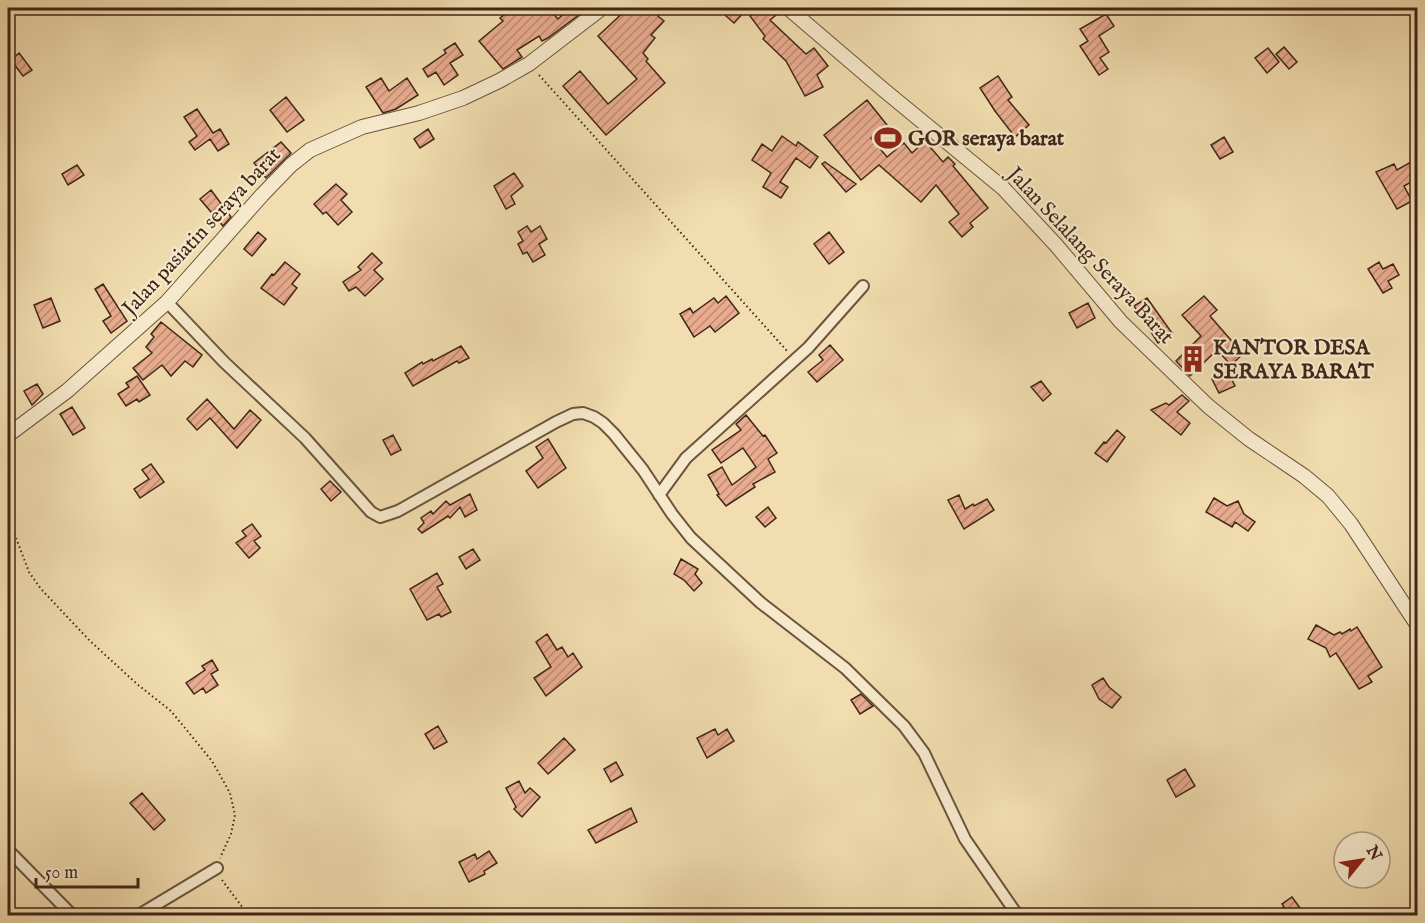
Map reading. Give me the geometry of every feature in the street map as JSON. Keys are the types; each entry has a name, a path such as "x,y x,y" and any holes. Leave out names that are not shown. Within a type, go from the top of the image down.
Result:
{"street":[{"name":"Jalan pasiatin seraya barat","path":"8,435 67,391 167,302 262,195 291,165 310,150 362,127 419,113 463,98 499,81 529,64 602,8"},
{"name":"Jalan Selalang Seraya Barat","path":"788,8 885,92 1003,188 1048,236 1121,322 1208,406 1249,439 1304,476 1328,496 1350,524 1418,626"},
{"path":"659,495 686,458 795,359 863,286"},
{"path":"167,302 224,362 305,438 377,516 383,517 398,511 573,414 583,413 594,417 614,434 692,538 761,603 845,668 904,726 924,753 965,839 1018,915"},
{"path":"8,850 73,915"},
{"path":"137,915 218,868"}],"path":[{"path":"529,64 795,359"},
{"path":"8,517 29,572 41,589 90,641 137,684 171,711 194,736 212,761 230,793 235,815 231,834 220,856 218,868 221,879 249,915"}],"building":[{"path":"513,8 548,8 558,19 570,8 588,8 548,38 542,41 539,36 517,50 522,57 503,69 479,41 503,21 500,18"},
{"path":"628,8 666,8 658,16 664,21 651,35 655,38 643,53 648,59 646,61 665,83 606,135 563,86 580,71 608,104 637,79 598,36"},
{"path":"717,8 748,8 734,23"},
{"path":"762,8 779,8 780,12 770,20 806,54 814,48 828,66 817,75 823,87 805,96 786,61 763,39 765,36 750,16"},
{"path":"1106,14 1114,26 1099,36 1109,52 1100,58 1108,69 1099,75 1080,46 1088,41 1080,29"},
{"path":"455,43 463,55 450,63 458,75 444,85 436,72 428,77 423,69 446,53 444,50"},
{"path":"1284,47 1297,62 1289,69 1276,54"},
{"path":"1268,48 1279,62 1267,73 1255,58"},
{"path":"19,53 32,70 23,76 11,60"},
{"path":"998,76 1012,97 1008,100 1029,125 1015,137 980,88"},
{"path":"381,78 389,91 407,78 418,95 396,109 383,113 366,87"},
{"path":"286,97 304,120 287,132 270,110"},
{"path":"867,100 887,125 871,138 887,157 904,143 912,153 925,141 943,162 948,157 955,164 953,166 988,208 970,223 973,227 962,237 949,222 959,214 936,185 921,202 879,165 861,180 824,135"},
{"path":"197,109 213,133 220,129 229,144 218,151 210,139 195,150 189,142 197,136 184,117"},
{"path":"428,129 434,139 420,148 414,139"},
{"path":"782,136 796,146 798,142 818,157 810,168 796,158 780,182 788,187 781,198 763,187 771,173 752,160 762,144 772,151"},
{"path":"1224,137 1233,152 1220,159 1211,145"},
{"path":"281,142 291,153 266,178 254,163"},
{"path":"825,162 856,184 846,192 822,164"},
{"path":"1411,162 1418,178 1404,186 1412,201 1397,209 1376,172 1394,164 1397,170"},
{"path":"77,165 84,175 68,185 62,174"},
{"path":"514,173 523,186 511,196 515,204 506,209 494,186"},
{"path":"336,184 347,194 341,200 352,212 338,225 326,212 323,214 314,204"},
{"path":"211,190 231,217 223,226 200,199"},
{"path":"527,226 531,232 540,226 547,239 539,244 545,255 533,262 527,252 523,254 518,244 523,241 518,232"},
{"path":"258,232 266,239 252,256 244,249"},
{"path":"829,232 844,252 829,264 814,244"},
{"path":"372,253 382,263 374,270 383,279 365,296 356,287 349,291 343,282 361,270 358,267"},
{"path":"285,262 300,274 292,284 297,288 284,305 261,288"},
{"path":"1379,262 1383,269 1393,264 1399,275 1388,281 1392,288 1383,293 1368,269"},
{"path":"103,284 127,321 111,333 103,321 111,316 95,289"},
{"path":"726,296 739,313 715,332 710,326 694,337 680,314 690,308 693,313 714,298 718,303"},
{"path":"1204,296 1217,310 1210,316 1243,354 1231,365 1217,350 1190,376 1176,361 1201,336 1182,315"},
{"path":"51,298 60,321 43,328 34,305"},
{"path":"1147,298 1172,333 1158,343 1134,306"},
{"path":"1088,303 1095,318 1077,328 1069,313"},
{"path":"161,322 202,355 193,367 185,361 171,376 162,365 143,380 133,368 152,353 146,347 154,337 151,334"},
{"path":"830,345 843,360 817,382 808,372 823,360 819,355"},
{"path":"461,346 469,358 459,363 457,361 413,386 405,373 422,362 423,364 432,359 433,361"},
{"path":"1228,372 1235,386 1219,393 1212,379"},
{"path":"137,376 150,395 126,406 118,394 129,387 126,383"},
{"path":"1041,381 1051,394 1043,401 1031,387"},
{"path":"37,384 43,394 32,405 24,391"},
{"path":"1182,395 1189,401 1177,412 1190,423 1181,435 1151,410 1166,403 1169,405"},
{"path":"207,399 234,429 250,410 261,420 237,448 210,418 197,430 187,419"},
{"path":"72,407 85,428 73,435 60,414"},
{"path":"746,415 763,436 765,435 777,453 768,459 775,472 753,484 755,487 726,506 717,495 719,494 708,475 722,467 732,485 756,467 743,448 721,463 712,450 741,430 736,424"},
{"path":"1117,430 1125,437 1107,462 1095,453"},
{"path":"393,435 401,450 391,455 383,440"},
{"path":"548,439 566,468 538,488 526,471 543,458 536,447"},
{"path":"151,464 164,482 140,498 134,489 149,479 142,470"},
{"path":"330,481 341,492 331,501 321,489"},
{"path":"470,494 477,510 465,517 460,507 450,518 448,516 422,533 418,529 424,523 421,518 431,511 433,514 446,501 450,505"},
{"path":"959,495 965,509 987,499 994,510 964,529 948,500"},
{"path":"1214,498 1227,506 1238,501 1244,514 1255,522 1248,531 1235,522 1232,527 1206,512"},
{"path":"768,507 776,518 765,527 756,517"},
{"path":"252,524 261,536 254,541 260,548 249,558 236,543 246,536 242,531"},
{"path":"473,549 480,560 466,569 459,557"},
{"path":"681,559 698,569 695,574 702,583 694,591 684,580 674,574"},
{"path":"437,573 443,584 437,587 451,612 441,617 439,614 427,620 410,589"},
{"path":"1316,625 1334,635 1340,632 1342,634 1350,629 1351,631 1357,627 1382,667 1368,676 1372,682 1359,689 1336,653 1330,657 1326,648 1308,639"},
{"path":"547,634 557,650 562,647 568,657 573,653 582,667 546,696 534,678 551,667 536,642"},
{"path":"212,660 218,670 211,674 218,685 206,693 203,688 194,694 186,683 205,670 202,666"},
{"path":"1103,678 1109,687 1121,697 1112,708 1099,699 1092,685"},
{"path":"861,694 873,706 860,714 851,700"},
{"path":"438,726 447,742 434,749 425,734"},
{"path":"715,729 718,735 727,729 734,741 707,758 697,738"},
{"path":"564,738 575,750 548,774 538,763"},
{"path":"616,762 623,775 611,782 604,769"},
{"path":"1185,769 1195,786 1176,797 1167,780"},
{"path":"519,781 525,793 530,788 540,797 522,817 514,809 516,807 506,788"},
{"path":"142,793 165,820 154,830 130,803"},
{"path":"631,808 637,822 596,843 588,830"},
{"path":"489,851 497,863 484,871 485,874 469,882 459,862 475,854 477,859"},
{"path":"1292,897 1305,915 1271,915 1284,907 1282,904"}],"place":[{"name":"GOR seraya barat","path":"888,138"},
{"name":"KANTOR DESA SERAYA BARAT","path":"1193,359"}]}
